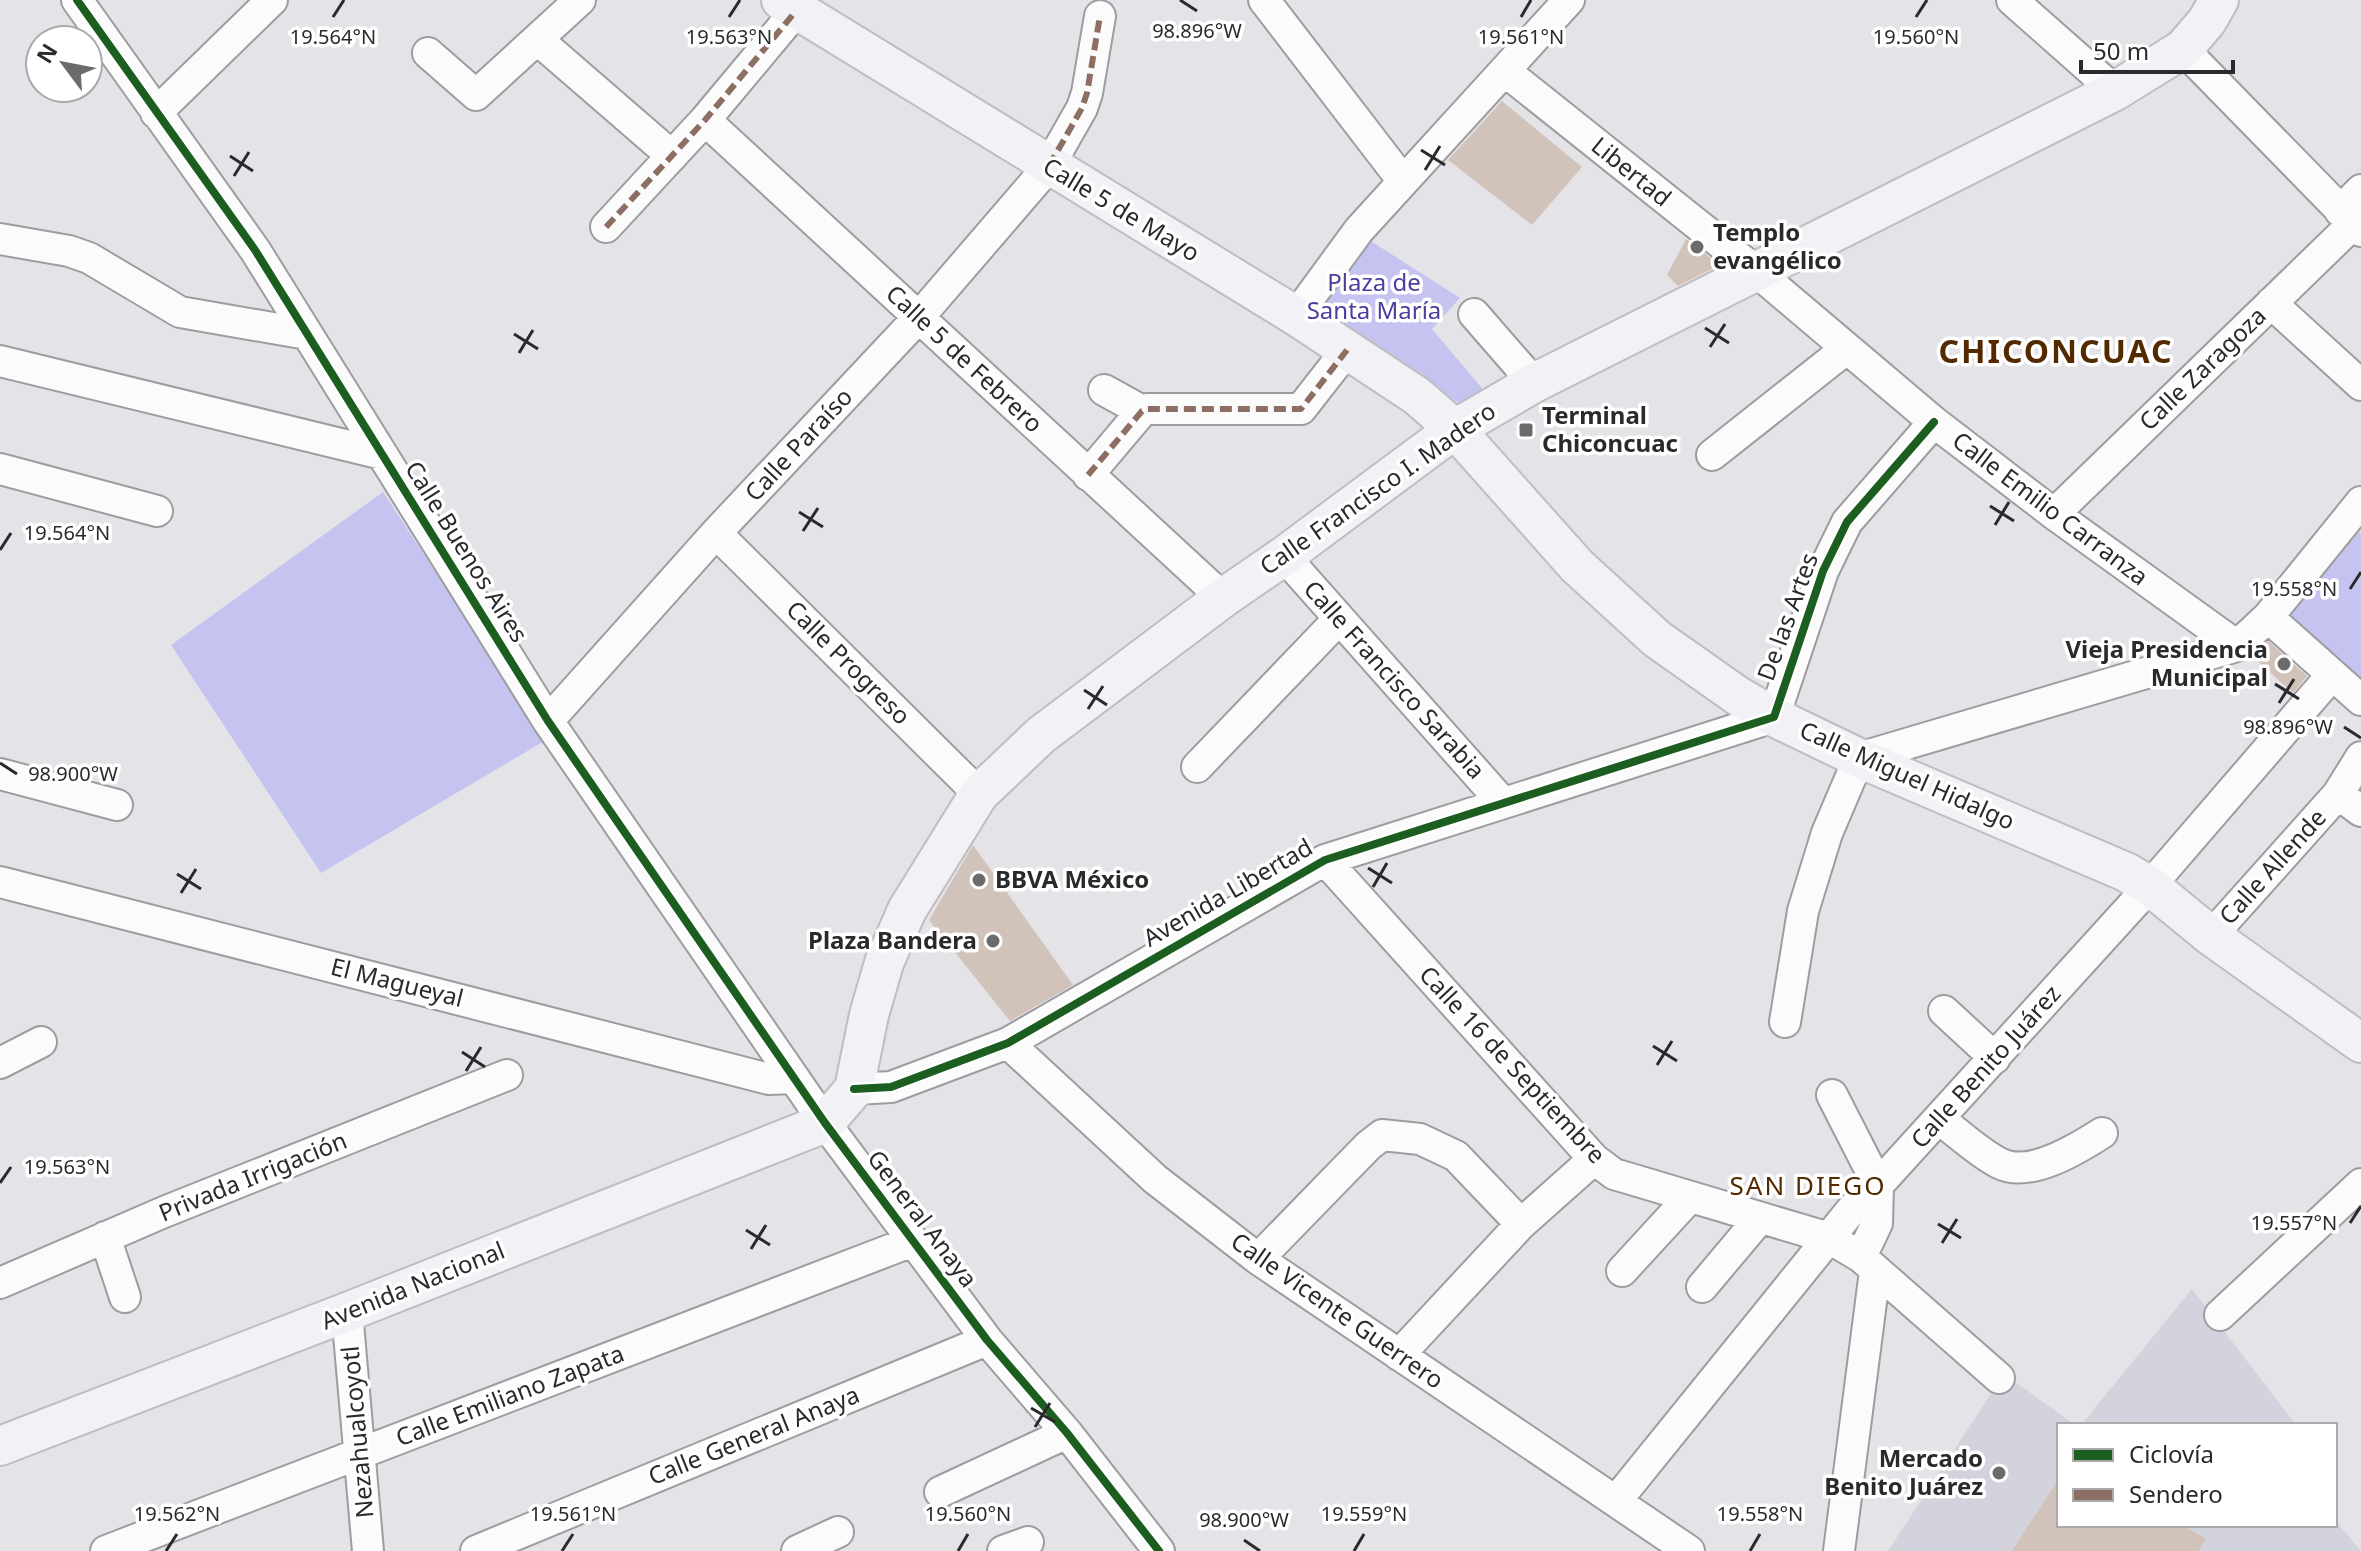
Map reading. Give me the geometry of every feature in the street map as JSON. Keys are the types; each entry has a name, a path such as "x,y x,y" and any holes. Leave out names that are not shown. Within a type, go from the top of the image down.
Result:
{"main road":[{"name":"Calle Francisco I. Madero","path":"825,1123 854,1089 869,1015 907,910 979,794 1041,735 1455,429 1534,383 2115,91 2183,49 2207,21 2219,0"},
{"name":"Calle 5 de Mayo","path":"788,5 1296,316 1417,396 1455,429"},
{"name":"Calle Miguel Hidalgo","path":"1455,429 1577,566 1657,639 1738,696 1859,758 2126,872 2150,886 2211,936 2361,1043"},
{"name":"Avenida Nacional","path":"0,1446 825,1123"}],"street":[{"name":"Calle Buenos Aires","path":"77,0 255,250 548,721 825,1123"},
{"path":"156,113 272,0"},
{"path":"428,53 476,95 580,0"},
{"path":"1264,0 1403,181"},
{"path":"1296,316 1359,230 1569,0"},
{"path":"2012,0 2115,91"},
{"path":"606,227 705,120 788,5"},
{"name":"Calle Paraíso","path":"548,721 716,533 919,317 1049,166 1082,108 1100,16"},
{"path":"538,40 672,156"},
{"path":"2183,49 2354,214"},
{"name":"Libertad","path":"1505,71 1757,272"},
{"name":"Calle 5 de Febrero","path":"705,120 1223,598"},
{"name":"Calle Zaragoza","path":"2054,514 2271,303 2354,214"},
{"path":"0,239 69,251 89,258 180,312 307,334"},
{"name":"Calle Emilio Carranza","path":"1757,272 1934,422 2054,514 2237,646"},
{"path":"2271,303 2361,385"},
{"path":"1474,314 1534,383"},
{"path":"1712,455 1846,349"},
{"path":"1104,390 1142,411 1301,409 1347,350"},
{"path":"0,361 382,454"},
{"path":"1088,475 1142,411"},
{"name":"De las Artes","path":"1774,717 1823,571 1847,522 1934,422"},
{"path":"0,469 157,511"},
{"path":"1785,1022 1803,911 1827,833 1859,758 2237,646 2268,617 2361,502"},
{"name":"Calle Progreso","path":"716,533 979,794"},
{"name":"Calle Francisco Sarabia","path":"1284,556 1503,803"},
{"path":"2268,617 2361,700"},
{"path":"1197,767 1339,619"},
{"name":"Calle Benito Juárez","path":"1616,1501 1853,1208 1939,1119 2150,886 2332,675"},
{"name":"Avenida Libertad","path":"854,1089 891,1087 1008,1043 1325,860 1774,717"},
{"name":"Calle Allende","path":"2211,936 2349,802 2361,757"},
{"path":"0,774 117,805"},
{"name":"Calle 16 de Septiembre","path":"1325,860 1594,1159 1614,1174 1829,1238 1868,1264 1999,1378"},
{"name":"El Magueyal","path":"0,882 769,1079 794,1078"},
{"path":"1944,1011 1995,1058"},
{"path":"0,1063 41,1042"},
{"name":"Calle Vicente Guerrero","path":"1008,1043 1155,1179 1258,1259 1689,1551"},
{"name":"Privada Irrigación","path":"0,1283 105,1237 507,1075"},
{"path":"1832,1095 1878,1185 1877,1223 1868,1264 1839,1551"},
{"path":"1939,1119 1998,1163 2020,1168 2066,1156 2102,1133"},
{"name":"General Anaya","path":"825,1123 987,1340"},
{"path":"1258,1259 1382,1135 1420,1139 1456,1156 1521,1224"},
{"path":"1399,1355 1521,1224 1594,1159"},
{"path":"2220,1315 2361,1184"},
{"path":"1622,1271 1690,1197"},
{"path":"1702,1287 1760,1218"},
{"path":"105,1237 125,1297"},
{"name":"Calle Emiliano Zapata","path":"106,1551 913,1241"},
{"name":"Nezahualcoyotl","path":"347,1312 368,1551"},
{"path":"987,1340 1067,1433 1159,1551"},
{"name":"Calle General Anaya","path":"476,1551 987,1340"},
{"path":"940,1492 1067,1433"},
{"path":"797,1551 838,1532"}],"shaded area":[{"path":"2192,1289 2294,1423 2083,1423"},
{"name":"Mercado Benito Juárez","path":"2004,1374 2072,1423 2057,1423 2057,1527 2337,1527 2337,1522 2361,1551 1888,1551"}],"green space":[{"name":"Plaza de Santa María","path":"1363,236 1460,298 1432,329 1487,394 1462,405 1308,309"},
{"path":"383,492 546,740 321,873 171,645"},
{"path":"2353,527 2361,534 2361,681 2283,615"}],"building":[{"path":"1502,101 1582,167 1532,225 1448,160"},
{"name":"Templo evangélico","path":"1686,239 1720,265 1678,286 1667,275"},
{"path":"2268,641 2307,676 2293,693 2252,656"},
{"name":"Plaza Bandera","path":"973,845 1073,985 1010,1021 929,920"},
{"path":"2057,1481 2057,1527 2186,1527 2206,1539 2199,1551 2012,1551"}],"marked path":[{"path":"606,227 705,120 796,11"},
{"path":"1049,166 1082,108 1100,16"},
{"path":"1088,475 1142,411 1301,409 1347,350"}],"cycle path":[{"path":"77,0 255,250 548,721 825,1123 987,1340 1067,1433 1159,1551"},
{"path":"854,1089 891,1087 1008,1043 1325,860 1774,717 1823,571 1847,522 1934,422"}],"place":[{"name":"Templo evangélico","path":"1697,247"},
{"name":"Terminal Chiconcuac","path":"1526,430"},
{"name":"Vieja Presidencia Municipal","path":"2284,664"},
{"name":"BBVA México","path":"979,880"},
{"name":"Plaza Bandera","path":"993,941"},
{"name":"Mercado Benito Juárez","path":"1999,1473"}],"district":[{"name":"CHICONCUAC","path":"2056,352"},
{"name":"SAN DIEGO","path":"1808,1186"}]}
